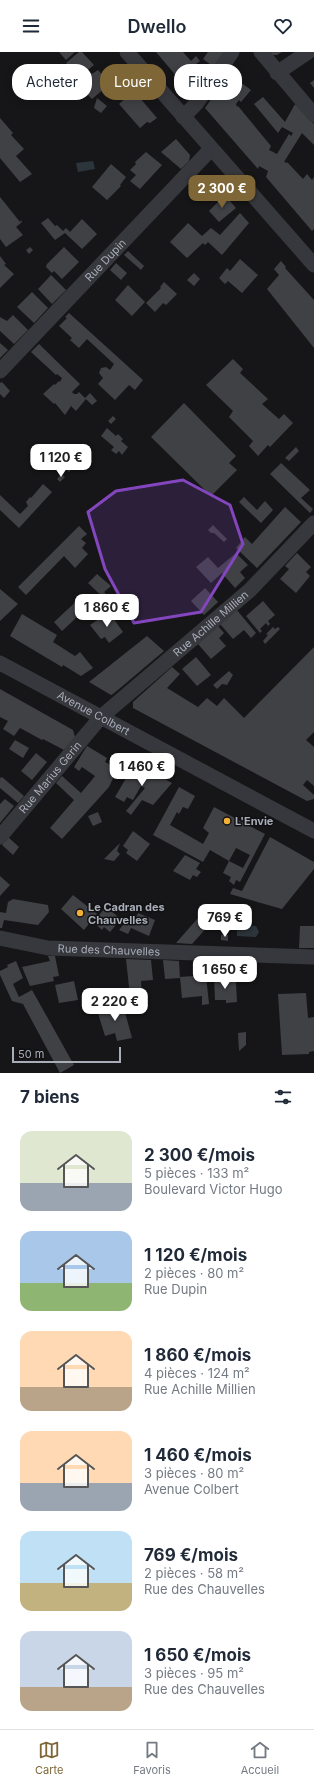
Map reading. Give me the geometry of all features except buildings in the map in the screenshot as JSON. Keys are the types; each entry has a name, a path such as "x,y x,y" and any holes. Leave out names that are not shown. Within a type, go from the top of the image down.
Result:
{"street":[{"path":"127,52 314,265"},
{"path":"183,117 196,104 232,52"},
{"path":"261,52 277,73 314,115"},
{"path":"277,73 308,52"},
{"name":"Rue Dupin","path":"0,371 211,149"},
{"name":"Rue Achille Millien","path":"100,717 250,590 314,523"},
{"name":"Avenue Colbert","path":"0,663 313,828"},
{"name":"Rue Marius Gerin","path":"0,837 100,717"},
{"name":"Rue des Chauvelles","path":"0,938 48,948 314,957"}],"highlighted area":[{"path":"183,480 230,505 243,544 201,612 134,623 105,569 88,512 116,491"}],"shaded area":[{"path":"93,161 95,169 78,172 76,163"},
{"path":"237,926 256,926 259,932 256,937 237,936"}],"place":[{"name":"L'Envie","path":"227,821"},
{"name":"Le Cadran des Chauvelles","path":"80,913"}]}
